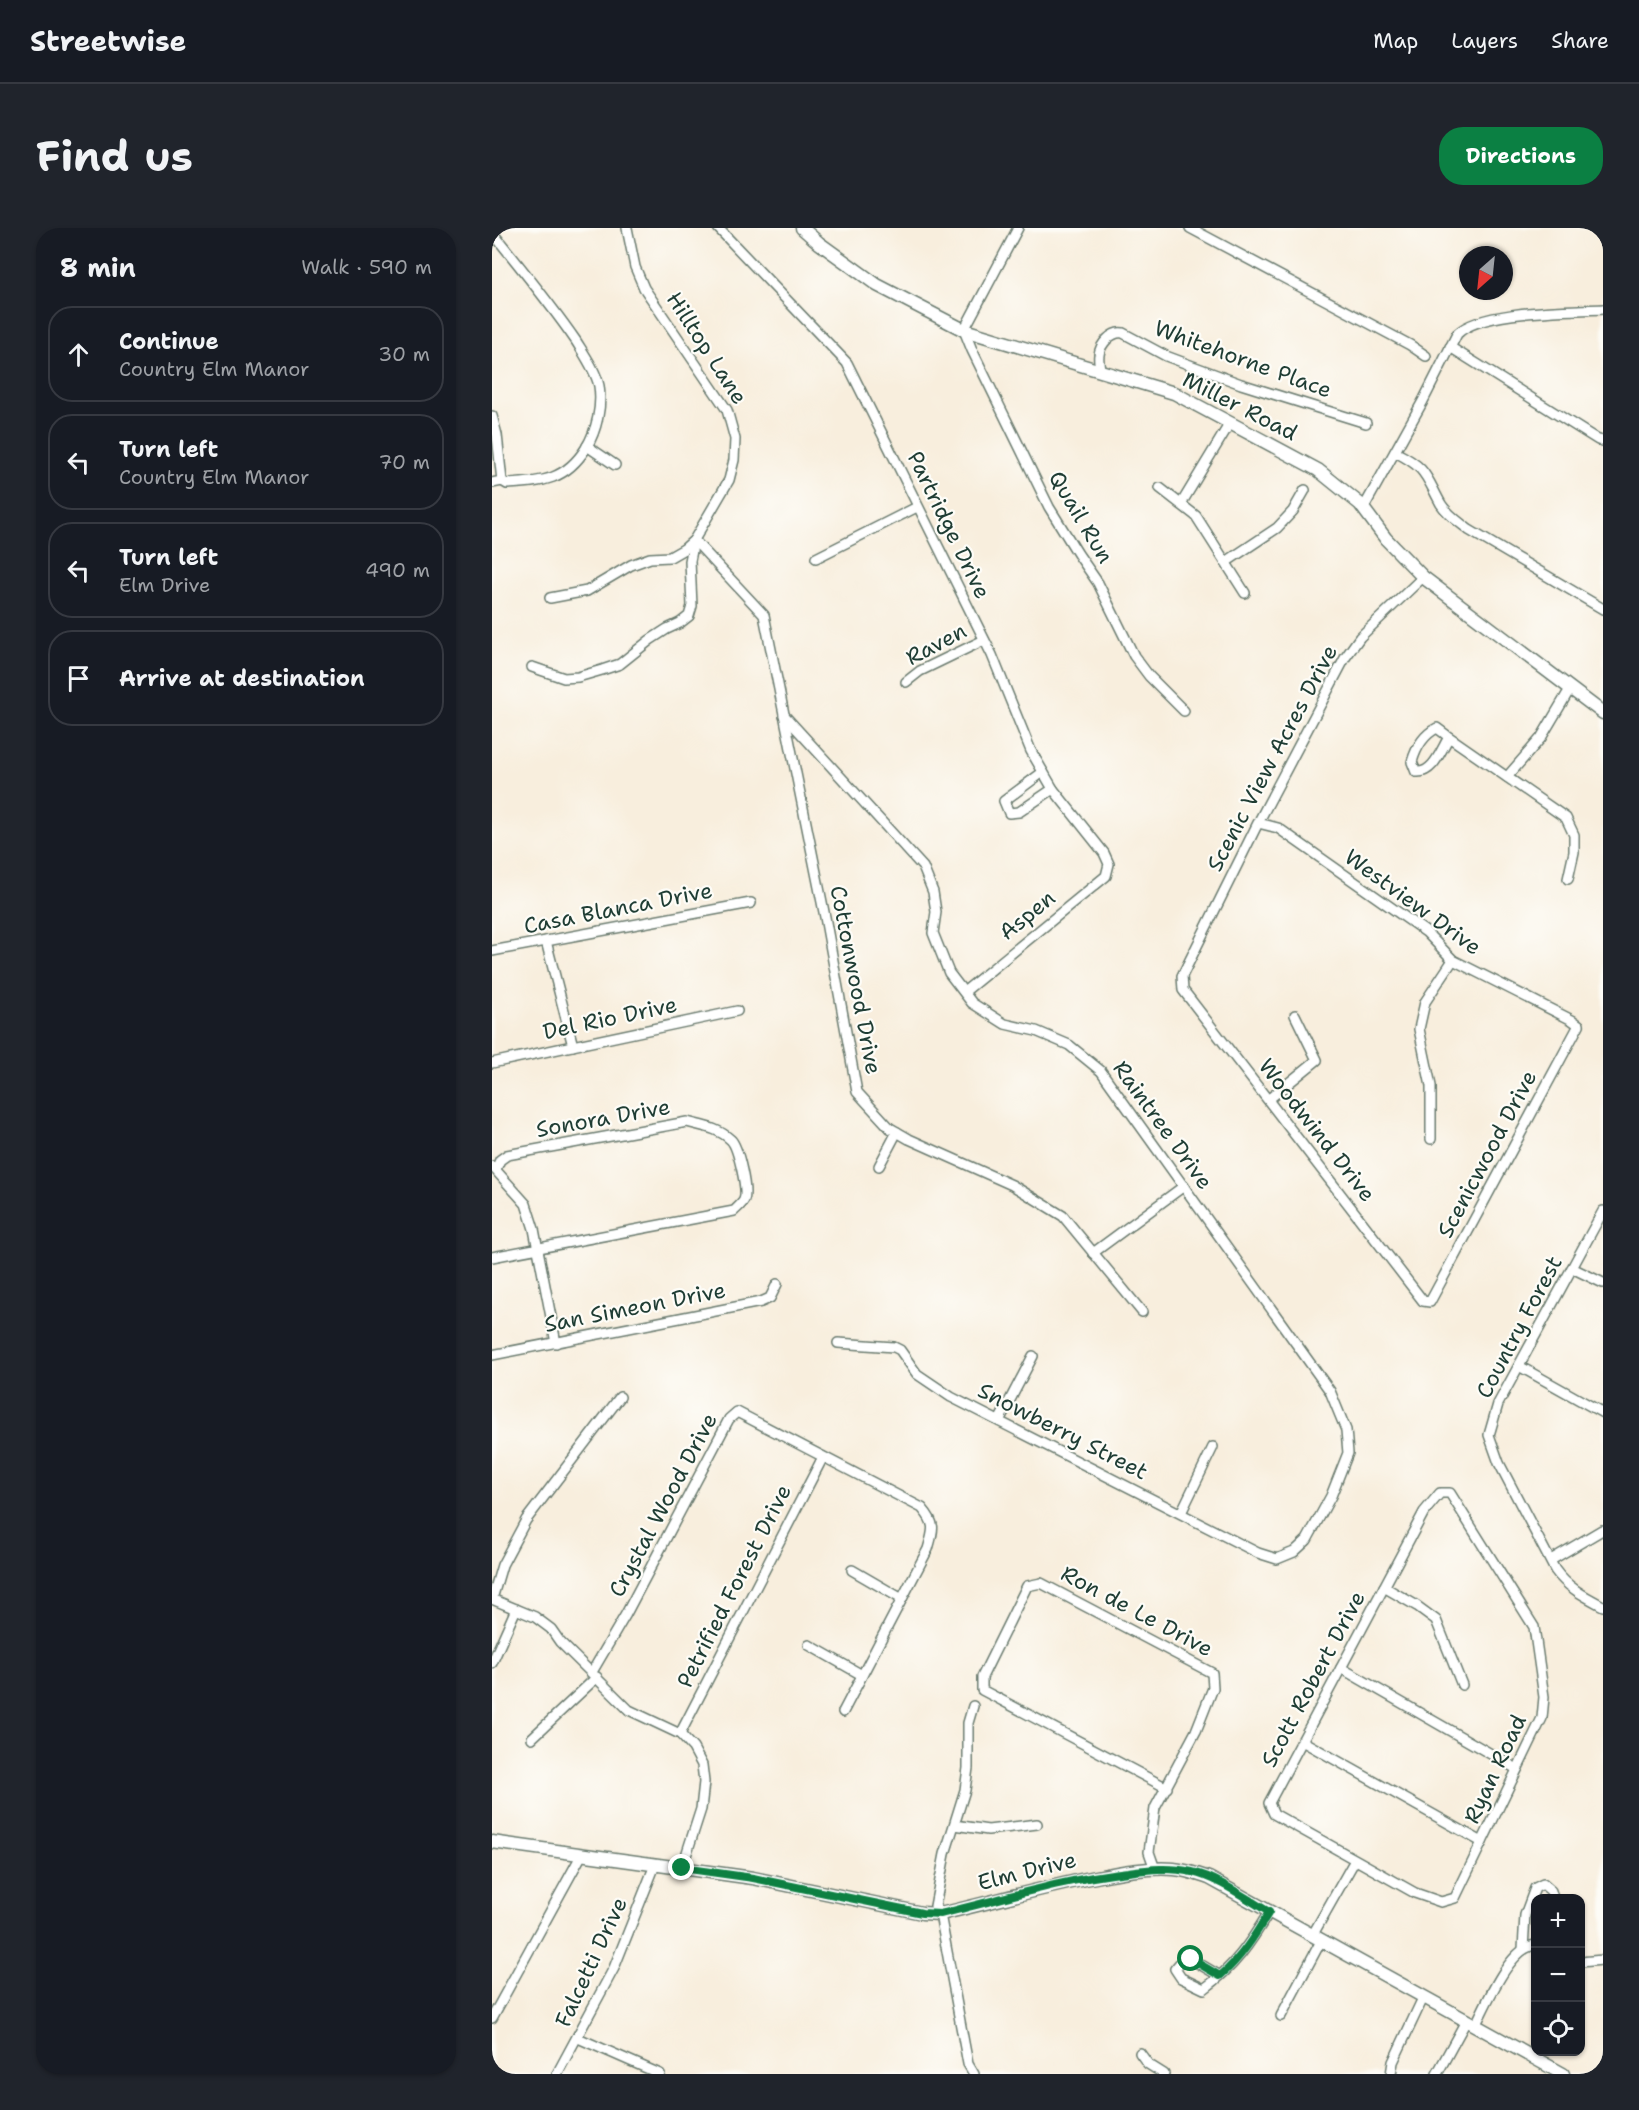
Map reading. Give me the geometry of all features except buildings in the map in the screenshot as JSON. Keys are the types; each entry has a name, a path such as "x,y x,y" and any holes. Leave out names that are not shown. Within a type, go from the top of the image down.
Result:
{"street":[{"name":"Hilltop Lane","path":"550,598 587,591 631,565 650,558 670,557 684,549 694,540 729,480 734,460 735,439 727,410 644,288 635,267 627,228"},
{"name":"Partridge Drive","path":"718,228 847,363 984,640 1030,751 1053,789 1104,853 1109,864"},
{"name":"Miller Road","path":"802,228 877,285 964,330 1174,393 1317,470 1350,493 1386,539 1423,577 1603,713"},
{"path":"964,330 1018,228"},
{"path":"1191,228 1426,356"},
{"path":"492,232 550,303 586,358 599,384 600,401 596,427 587,446 567,471 548,480 507,484 497,482 497,435 492,416"},
{"path":"1363,509 1457,334 1463,327 1499,316 1603,309"},
{"name":"Quail Run","path":"964,330 1049,507 1098,583 1128,646 1149,676 1184,711"},
{"name":"Whitehorne Place","path":"1100,371 1099,356 1102,345 1110,336 1118,332 1166,356 1241,384 1366,423"},
{"path":"1450,347 1603,441"},
{"path":"1181,504 1230,423"},
{"path":"587,446 615,465"},
{"path":"1395,452 1410,459 1422,469 1436,491 1441,504 1451,516 1469,530 1603,609"},
{"path":"1160,488 1196,516 1245,593"},
{"path":"1226,562 1277,528 1293,511 1305,490"},
{"path":"816,558 917,507"},
{"path":"532,667 564,678 578,677 602,670 620,664 650,640 680,623 688,616 692,606 690,561 694,540"},
{"name":"Cottonwood Drive","path":"694,540 764,615 825,916 857,1092 890,1128 1012,1185 1063,1216 1142,1312"},
{"name":"Scenic View Acres Drive","path":"1182,976 1258,823 1345,658 1360,637 1423,577"},
{"name":"Raven","path":"906,682 921,671 984,640"},
{"path":"1507,777 1541,738 1570,689"},
{"name":"Raintree Drive","path":"784,715 923,867 933,892 936,912 933,933 949,973 972,1003 1005,1024 1036,1031 1069,1045 1101,1071 1330,1390 1346,1430 1348,1453 1331,1496 1307,1540 1294,1552 1277,1559"},
{"path":"1449,737 1430,770 1424,773 1416,772 1412,762 1414,756 1428,732 1437,728 1566,818 1574,835 1574,852 1568,879"},
{"path":"1043,772 1004,801 1004,805 1010,813 1018,812 1053,789"},
{"name":"Westview Drive","path":"1258,823 1278,828 1426,932 1453,960 1579,1025"},
{"name":"Aspen","path":"964,992 1106,876 1109,864"},
{"name":"Casa Blanca Drive","path":"492,951 751,903"},
{"path":"546,941 573,1046"},
{"path":"1431,1139 1431,1086 1419,1029 1425,1002 1453,960"},
{"name":"Woodwind Drive","path":"1182,976 1183,990 1423,1300 1430,1302"},
{"name":"Del Rio Drive","path":"492,1063 737,1011"},
{"path":"1269,1099 1317,1060 1295,1015"},
{"name":"Scenicwood Drive","path":"1430,1302 1579,1025"},
{"name":"Sonora Drive","path":"494,1168 507,1155 687,1122 713,1128 732,1141 743,1173 744,1192 744,1200 734,1211 537,1250"},
{"path":"879,1166 897,1132"},
{"path":"494,1168 526,1204 534,1229 556,1342"},
{"path":"1093,1253 1184,1186"},
{"name":"Country Forest","path":"1603,1211 1498,1404 1489,1435 1498,1463 1555,1570 1574,1591 1603,1606"},
{"path":"492,1257 537,1250"},
{"path":"1572,1268 1603,1283"},
{"name":"San Simeon Drive","path":"492,1355 761,1302 770,1298 777,1284"},
{"name":"Snowberry Street","path":"838,1343 894,1347 900,1350 917,1374 951,1397 1258,1553 1277,1559"},
{"path":"999,1421 1033,1356"},
{"path":"1519,1366 1603,1413"},
{"path":"620,1397 526,1520 502,1565 492,1599 535,1617 551,1629 560,1642 629,1710 680,1734 693,1748 702,1765 704,1782 701,1809 682,1868"},
{"name":"Crystal Wood Drive","path":"594,1674 729,1419 737,1412 922,1508 933,1523 933,1533 928,1549 902,1599"},
{"path":"1181,1513 1214,1447"},
{"name":"Petrified Forest Drive","path":"680,1734 823,1457"},
{"name":"Scott Robert Drive","path":"1355,1860 1274,1814 1269,1803 1424,1512 1440,1493 1450,1494"},
{"name":"Ryan Road","path":"1355,1860 1415,1893 1441,1902 1455,1898 1542,1718 1544,1697 1534,1627 1450,1494"},
{"path":"1551,1560 1602,1530"},
{"path":"843,1712 902,1599 852,1570"},
{"name":"Ron de Le Drive","path":"1155,1869 1149,1852 1155,1808 1167,1788 1196,1731 1213,1688 1212,1673 1041,1583 1027,1586 982,1677 982,1690 1167,1788"},
{"path":"1384,1587 1436,1620 1462,1684"},
{"path":"492,1663 516,1609"},
{"path":"808,1645 862,1675"},
{"path":"1341,1668 1517,1769"},
{"path":"532,1738 594,1674"},
{"path":"972,1706 965,1790 945,1854 935,1906 940,1914 969,2064 974,2074"},
{"path":"1302,1741 1482,1842"},
{"path":"955,1825 988,1830 1037,1824"},
{"name":"Elm Drive","path":"492,1842 753,1878 922,1913 940,1914 1070,1882 1112,1874 1174,1869 1201,1875 1470,2023 1546,2070 1563,2074"},
{"path":"492,2018 582,1854"},
{"path":"1281,2016 1355,1860"},
{"name":"Falcetti Drive","path":"557,2074 614,1968 655,1865"},
{"path":"1533,1894 1535,1888 1543,1884 1548,1887 1551,1894"},
{"path":"1523,1949 1526,1915 1531,1900"},
{"path":"1220,1976 1233,1966 1247,1948 1269,1912"},
{"path":"1437,2074 1501,1977 1523,1949 1531,1946"},
{"path":"1585,1962 1603,1960"},
{"path":"1391,2074 1393,2062 1424,1998"},
{"path":"578,2038 660,2074"},
{"path":"1140,2053 1148,2064 1164,2074"}],"route":[{"path":"682,1868 753,1878 922,1913 940,1914 1070,1882 1112,1874 1174,1869 1194,1872 1209,1878 1269,1912 1247,1948 1233,1966 1220,1976 1191,1959"}]}
